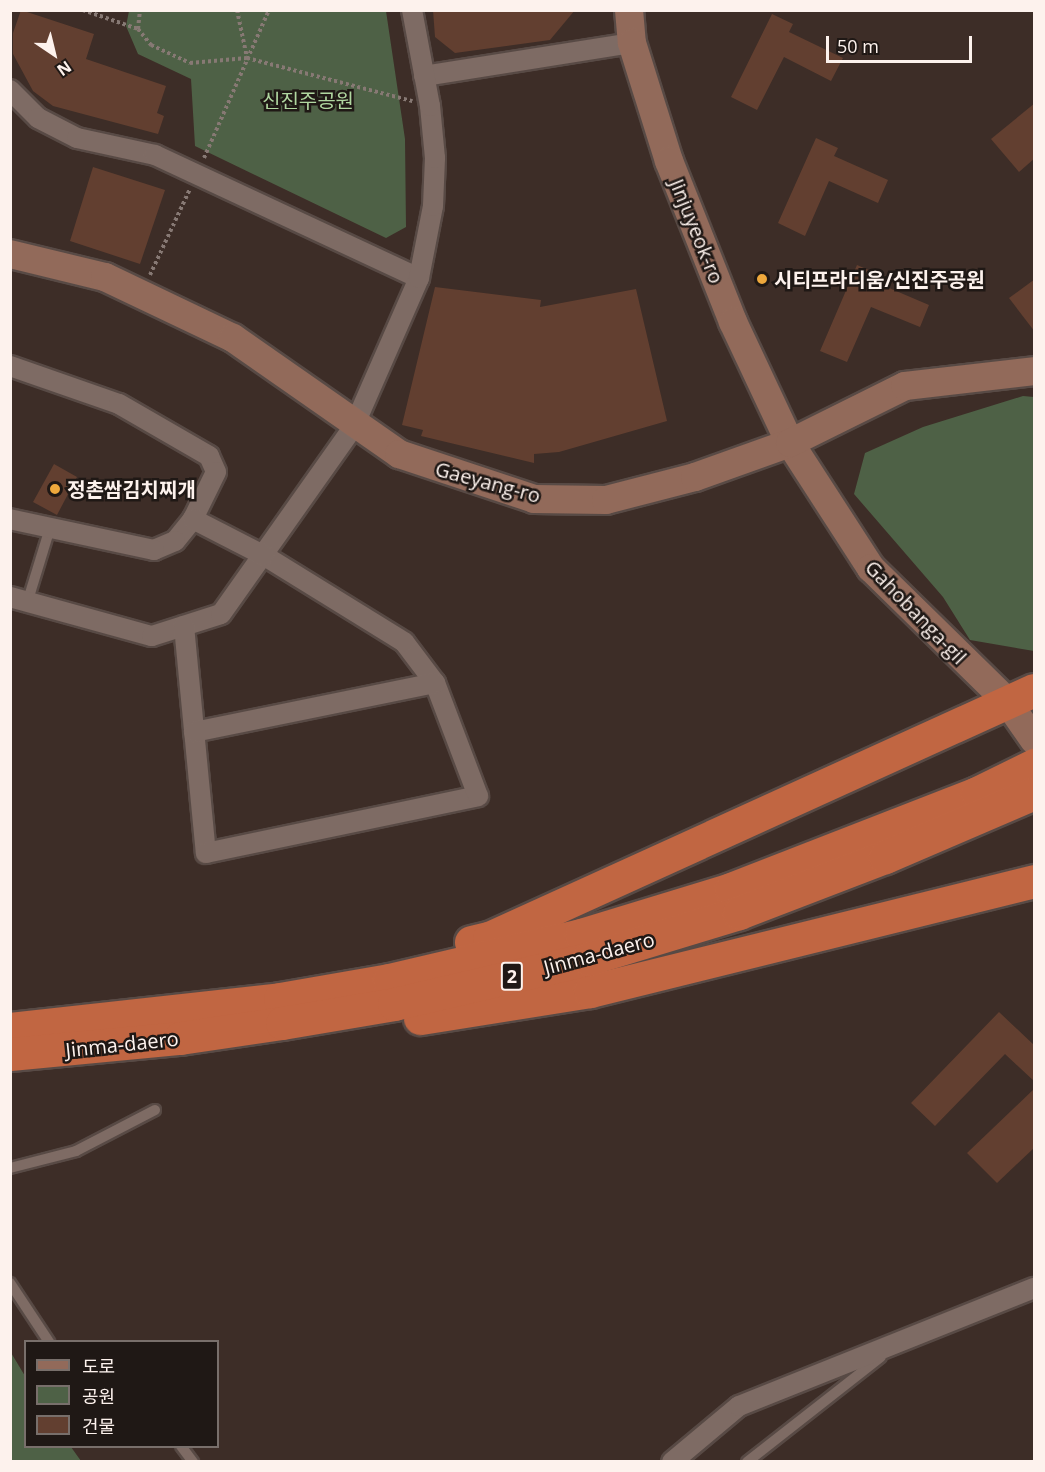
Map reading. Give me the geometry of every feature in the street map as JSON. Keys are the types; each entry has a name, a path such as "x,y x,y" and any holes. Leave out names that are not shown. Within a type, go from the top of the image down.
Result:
{"highway":[{"path":"177,1013 211,992 489,938 1020,695"},
{"name":"2","path":"984,803 1035,765"},
{"name":"2","path":"984,803 1035,793"},
{"name":"Jinma-daero","path":"10,1029 177,1013 389,980 581,935 731,889 984,803"},
{"name":"Jinma-daero","path":"10,1054 180,1038 282,1023 394,1004 588,959 739,913 984,803"},
{"path":"282,1023 339,1031 590,991 1035,881"}],"street":[{"path":"20,598 152,636 221,614 354,426 419,278 433,206 435,158 430,106 412,10"},
{"name":"Jinjuyeok-ro","path":"629,10 632,44 669,161 733,322 790,443"},
{"path":"424,76 632,44"},
{"path":"10,90 38,118 77,138 154,155 198,173 251,202 419,278"},
{"name":"Gaeyang-ro","path":"10,254 105,278 233,338 307,386 354,426 399,454 429,466 534,499 606,500 694,477 790,443 905,386 1035,371"},
{"path":"10,366 119,404 209,456 216,472 193,519 175,541 154,550 10,519"},
{"name":"Gahobanga-gil","path":"790,443 872,568 1020,695 1035,740"},
{"path":"184,626 206,853 478,796 435,683 404,642 263,555 193,519"},
{"path":"194,732 435,683"},
{"path":"672,1461 739,1406 1035,1288"}],"lane":[{"path":"20,598 50,528"},
{"path":"10,1168 75,1151 155,1110"},
{"path":"10,1283 48,1340"},
{"path":"747,1461 904,1341"},
{"path":"183,1448 193,1461"}],"path":[{"path":"82,10 138,29 151,45 190,63 248,58 430,106"},
{"path":"138,29 140,10"},
{"path":"237,10 248,58"},
{"path":"141,295 198,173 269,10"}],"green space":[{"name":"신진주공원","path":"129,11 386,11 405,139 406,227 386,238 195,146 191,79 138,54 126,26"},
{"path":"1023,396 1034,397 1034,651 970,640 943,597 854,494 865,453 923,427"},
{"path":"10,1351 24,1374 24,1448 72,1448 81,1461 11,1461"}],"building":[{"path":"21,10 94,34 86,59 166,86 157,113 164,116 158,134 53,106 33,91 13,54 13,33"},
{"path":"433,10 575,10 550,40 455,53 435,37"},
{"path":"772,14 793,24 789,32 843,58 831,81 784,57 757,110 731,97"},
{"path":"1035,103 1035,158 1019,172 991,139"},
{"path":"816,138 838,148 834,156 888,180 878,203 829,181 805,236 778,223"},
{"path":"93,167 165,190 140,264 70,241"},
{"path":"857,265 878,274 875,282 929,305 920,327 871,307 847,362 820,351"},
{"path":"1035,279 1035,332 1009,298"},
{"path":"435,287 541,300 540,307 636,289 667,421 559,452 534,454 534,463 421,436 423,430 402,425"},
{"name":"정촌쌈김치찌개","path":"54,464 77,477 57,515 33,502"},
{"path":"999,1012 1035,1046 1035,1082 1005,1054 935,1126 911,1103"},
{"path":"1035,1088 1035,1147 997,1183 967,1153"}],"place":[{"name":"시티프라디움/신진주공원","path":"762,279"},
{"name":"정촌쌈김치찌개","path":"55,489"}]}
